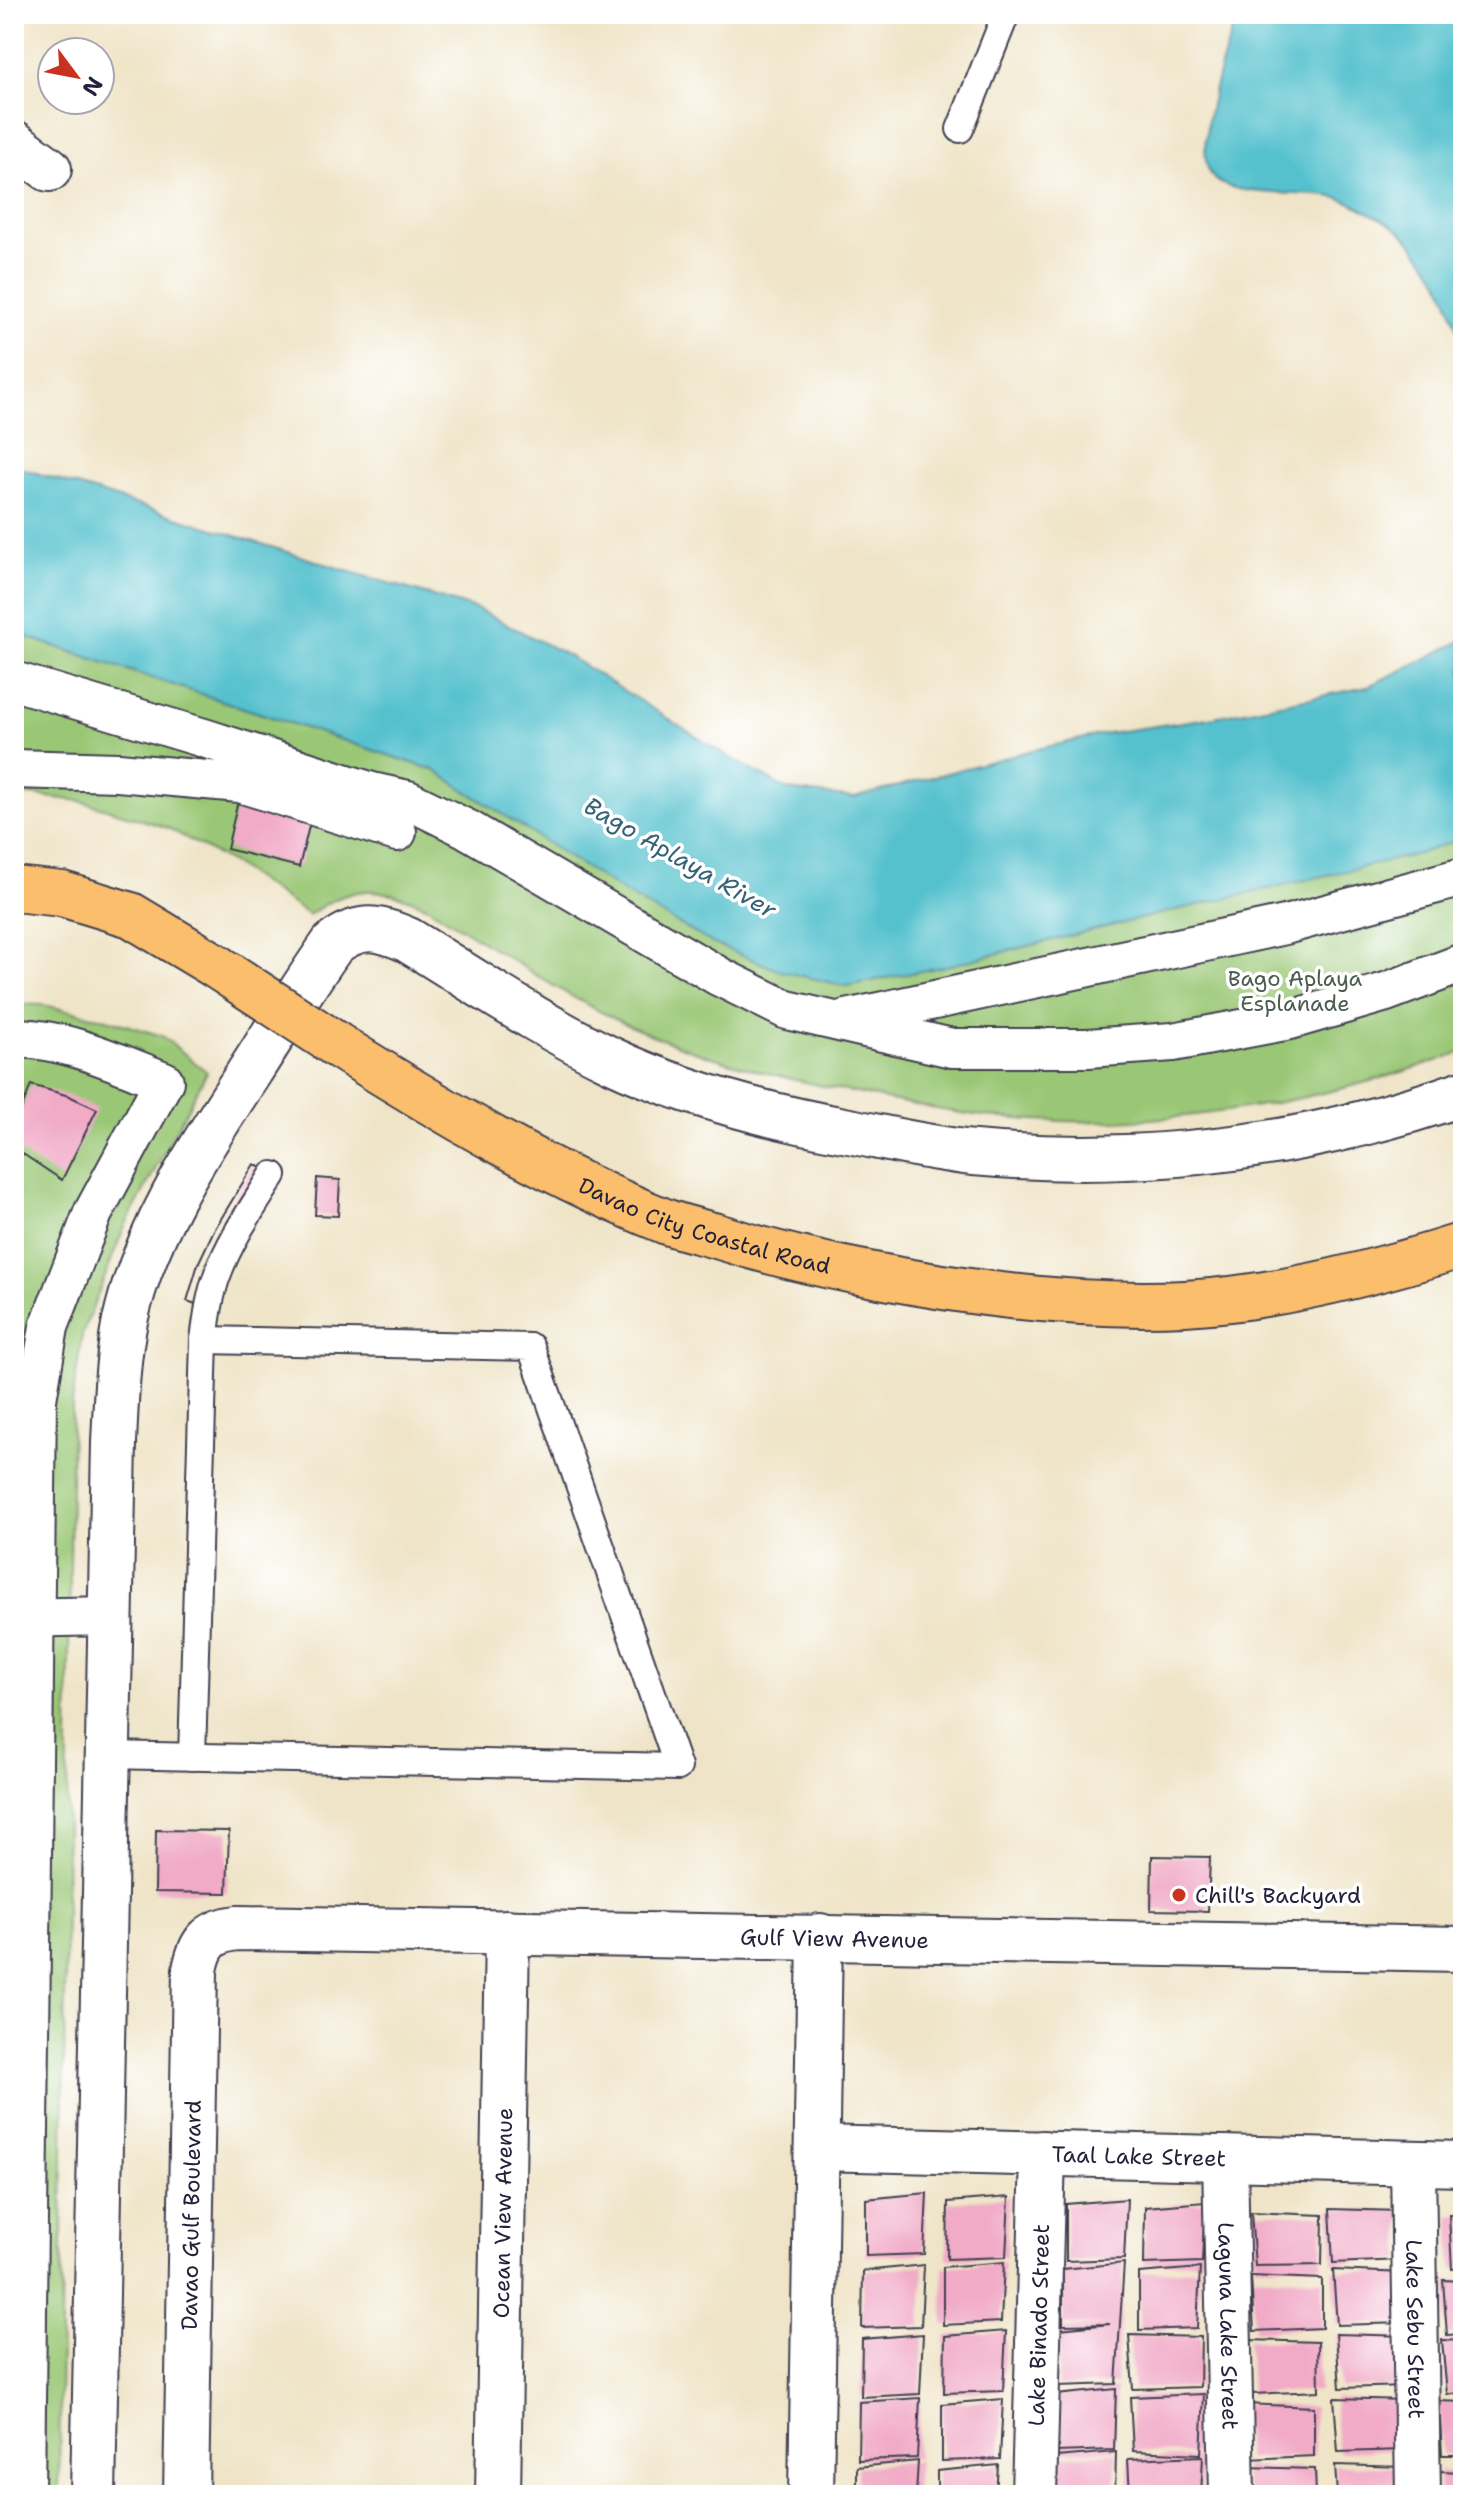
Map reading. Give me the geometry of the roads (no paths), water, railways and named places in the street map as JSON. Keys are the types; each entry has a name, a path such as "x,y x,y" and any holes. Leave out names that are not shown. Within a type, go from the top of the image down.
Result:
{"main road":[{"name":"Davao City Coastal Road","path":"14,889 62,894 131,915 444,1112 556,1173 671,1223 791,1258 940,1288 1093,1303 1186,1303 1292,1289 1420,1259 1463,1245"}],"street":[{"path":"14,143 49,169"},
{"path":"14,681 372,792 408,800 467,829 720,977 787,1010 952,1048 1088,1048 1173,1042 1290,1020 1386,992 1463,963"},
{"path":"14,769 118,772 240,783 397,832"},
{"path":"832,1022 1285,925 1463,877"},
{"path":"93,2495 106,1755 117,1379 125,1321 139,1273 160,1224 214,1127 333,944 348,933 368,928 388,931 571,1038 662,1080 731,1104 810,1123 972,1152 1056,1158 1142,1158 1236,1149 1332,1131 1463,1093"},
{"path":"14,1038 32,1038 83,1051 164,1081 93,1213 49,1327 37,1400 25,1618 25,2495"},
{"path":"25,1618 110,1616"},
{"name":"Gulf View Avenue","path":"208,1939 222,1930 238,1928 1463,1949"},
{"name":"Ocean View Avenue","path":"498,2495 507,1932"},
{"path":"811,2495 820,1936"},
{"name":"Davao Gulf Boulevard","path":"186,2495 195,1970 198,1954 208,1939"},
{"name":"Taal Lake Street","path":"817,2148 1463,2164"},
{"name":"Lake Binado Street","path":"1034,2495 1043,2153"},
{"name":"Laguna Lake Street","path":"1225,2158 1232,2495"},
{"name":"Lake Sebu Street","path":"1413,2163 1418,2495"}],"lane":[{"path":"960,129 1006,14"},
{"path":"192,1757 204,1340 218,1272 273,1175"},
{"path":"106,1755 678,1767 531,1347 204,1340"}],"water":[{"path":"1237,14 1463,14 1463,343 1439,281 1397,229 1344,200 1233,188 1219,182 1210,173 1206,158 1208,117"},
{"name":"Bago Aplaya River","path":"14,466 477,609 569,656 724,754 788,790 854,798 1108,733 1209,718 1367,687 1463,640 1463,838 1418,854 946,966 846,986 781,971 714,944 628,895 434,770 14,633"}],"place":[{"name":"Chill's Backyard","path":"1179,1895"}],"park label":[{"name":"Bago Aplaya Esplanade","path":"1295,990"}]}
